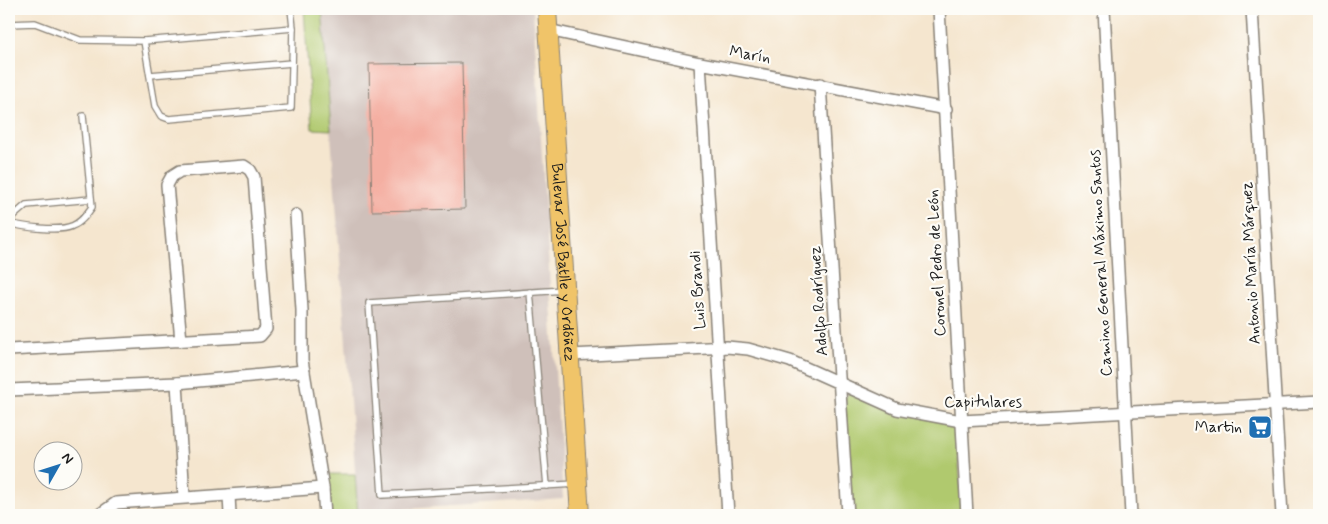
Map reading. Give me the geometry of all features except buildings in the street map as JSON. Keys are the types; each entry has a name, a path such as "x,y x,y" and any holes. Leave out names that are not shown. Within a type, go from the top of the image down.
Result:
{"main road":[{"name":"Bulevar José Batlle y Ordóñez","path":"547,9 580,515"}],"street":[{"name":"Coronel Pedro de León","path":"939,9 967,515"},
{"name":"Camino General Máximo Santos","path":"1104,9 1132,515"},
{"name":"Antonio María Márquez","path":"1252,9 1282,515"},
{"name":"Marín","path":"548,30 700,62 946,109"},
{"name":"Luis Brandi","path":"700,62 728,515"},
{"name":"Adolfo Rodríguez","path":"820,84 841,384 848,515"},
{"path":"9,350 181,341 260,336 266,329 254,177 250,170 244,166 180,171 172,176 167,185 181,341"},
{"path":"296,215 304,372 323,488 325,515"},
{"name":"Capitulares","path":"571,355 718,347 748,349 790,361 897,409 938,419 961,421 1319,402"},
{"path":"9,390 177,383 304,372"},
{"path":"177,383 184,497"},
{"path":"101,513 116,503 323,488"},
{"path":"229,495 230,515"}],"lane":[{"path":"144,41 156,106 161,116 168,119 291,108 293,28 291,9"},
{"path":"9,24 35,24 80,40 144,41 293,28"},
{"path":"150,75 292,63"},
{"path":"83,116 92,207 81,221 71,227 24,228 9,222 26,205 91,199"},
{"path":"566,290 369,303 382,495 578,484"},
{"path":"530,292 547,486"}],"shaded area":[{"path":"322,9 533,9 563,499 358,512"}],"green space":[{"path":"304,9 322,9 331,130 312,129"},
{"path":"849,392 956,425 963,515 853,515 844,400"},
{"path":"328,474 355,474 358,515 329,515"}],"place":[{"name":"Martin","path":"1260,427"}]}
